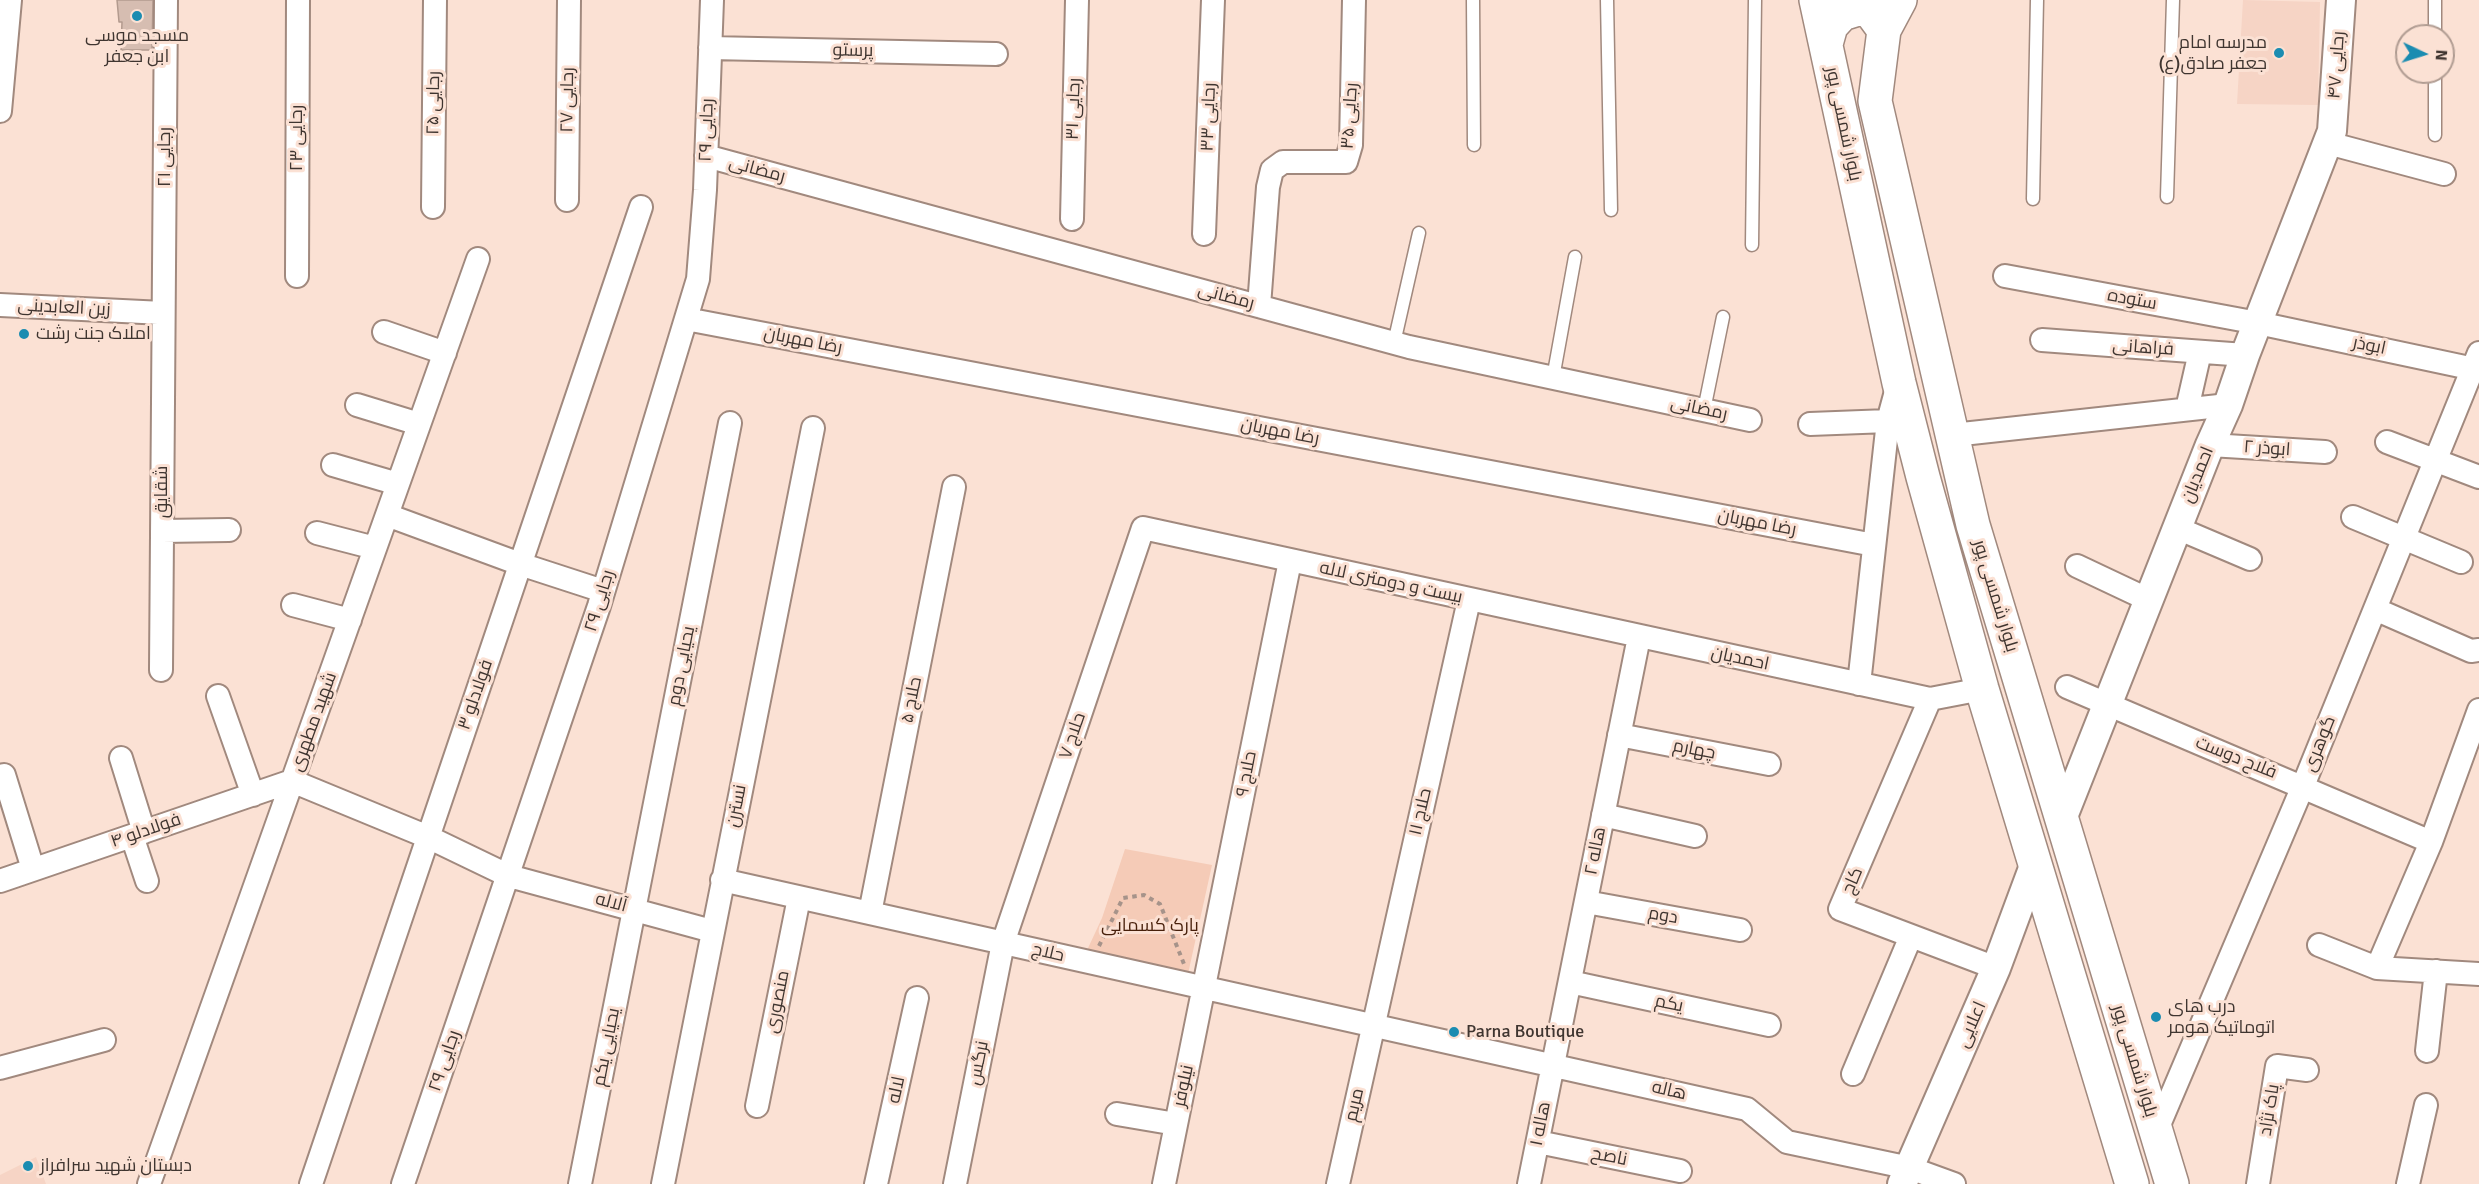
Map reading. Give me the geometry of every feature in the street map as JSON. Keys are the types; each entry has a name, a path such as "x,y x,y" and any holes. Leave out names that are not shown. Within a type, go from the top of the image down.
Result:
{"main road":[{"name":"بلوار شمسی پور","path":"1816,0 1899,382 1982,689 2132,1184"},
{"name":"بلوار شمسی پور","path":"1900,0 1884,30 1875,101 1973,525 2172,1184"},
{"path":"1826,44 1831,26 1842,14 1858,9 1870,11 1884,30"}],"street":[{"path":"0,111 10,0"},
{"name":"رجایی ۲۱","path":"164,313 166,0"},
{"name":"رجایی ۲۳","path":"297,276 298,0"},
{"name":"رجایی ۲۵","path":"433,207 435,0"},
{"name":"رجایی ۲۷","path":"567,200 569,0"},
{"name":"رجایی ۲۹","path":"403,1184 509,876 603,591 698,279 706,156 712,0"},
{"name":"رجایی ۳۱","path":"1071,219 1077,0"},
{"name":"رجایی ۳۳","path":"1204,234 1214,0"},
{"name":"رجایی ۳۵","path":"1259,306 1268,187 1272,170 1283,162 1346,162 1351,145 1354,0"},
{"name":"رجایی ۴۷","path":"2330,137 2341,0"},
{"name":"پرستو","path":"710,48 996,54"},
{"path":"2330,137 2444,174"},
{"name":"احمدیان","path":"2062,819 2210,445 2228,405 2245,355 2330,137"},
{"name":"رمضانی","path":"706,156 1394,343 1750,420"},
{"name":"فولادلو ۳","path":"311,1184 641,207"},
{"name":"شهید مطهری","path":"149,1184 478,259"},
{"name":"ستوده","path":"2005,276 2258,323"},
{"name":"زین العابدینی","path":"0,305 164,313"},
{"name":"شقایق","path":"161,670 164,313"},
{"name":"رضا مهربان","path":"686,319 1874,545"},
{"name":"ابوذر","path":"2258,323 2477,364"},
{"path":"384,332 445,353"},
{"name":"فراهانی","path":"2042,340 2245,355"},
{"path":"2187,409 2200,352"},
{"name":"گوهری","path":"2156,1132 2303,786 2477,364"},
{"path":"1859,684 1888,421 1899,382"},
{"path":"357,405 419,424"},
{"path":"1953,435 2228,405"},
{"path":"1810,424 1888,421"},
{"name":"یحیایی دوم","path":"634,910 730,423"},
{"name":"نسترن","path":"663,1184 813,428"},
{"path":"2387,442 2479,477"},
{"name":"ابوذر ۲","path":"2210,445 2325,452"},
{"path":"333,465 398,484"},
{"name":"حلاج ۵","path":"870,914 954,487"},
{"path":"387,515 520,564 603,591"},
{"path":"2352,517 2461,562"},
{"name":"بیست و دومتری لاله","path":"1143,528 1639,637"},
{"name":"حلاج ۷","path":"1003,943 1143,528"},
{"path":"2177,528 2250,559"},
{"path":"162,531 229,530"},
{"path":"317,533 375,548"},
{"name":"حلاج ۹","path":"1199,987 1290,561"},
{"path":"2077,566 2149,600"},
{"name":"حلاج ۱۱","path":"1373,1025 1469,600"},
{"path":"293,604 350,620"},
{"path":"2375,609 2471,651 2479,650"},
{"name":"احمدیان","path":"1639,637 1930,699 1982,689"},
{"name":"هاله ۲","path":"1553,1065 1639,637"},
{"name":"فلاح دوست","path":"2067,687 2431,842"},
{"path":"218,696 253,795"},
{"name":"کاج","path":"1930,699 1840,909 1996,968"},
{"path":"2377,968 2431,842 2479,710"},
{"name":"چهارم","path":"1619,735 1768,764"},
{"path":"121,758 147,880"},
{"path":"4,775 33,869"},
{"name":"آلاله","path":"292,781 428,837 509,876 712,931"},
{"name":"فولادلو ۴","path":"0,880 292,781"},
{"path":"1603,815 1695,836"},
{"name":"اعلایی","path":"1906,1176 1996,968 2035,863"},
{"name":"حلاج","path":"722,880 1373,1025"},
{"name":"منصوری","path":"757,1106 799,898"},
{"name":"دوم","path":"1586,902 1740,930"},
{"name":"یحیایی یکم","path":"580,1184 634,910"},
{"path":"1852,1074 1911,936"},
{"name":"نرگس","path":"955,1184 1003,943"},
{"path":"2319,945 2377,968 2479,974"},
{"path":"2427,1051 2436,971"},
{"name":"یکم","path":"1570,982 1768,1025"},
{"name":"نیلوفر","path":"1170,1182 1176,1124 1199,987"},
{"name":"لاله","path":"881,1183 917,998"},
{"name":"هاله","path":"1373,1025 1747,1109 1787,1142 1906,1176 1954,1184"},
{"name":"مریم","path":"1338,1184 1373,1025"},
{"path":"0,1068 104,1040"},
{"name":"هاله ۱","path":"1529,1184 1553,1065"},
{"name":"پاک نژاد","path":"2258,1184 2277,1066 2307,1070"},
{"path":"2408,1184 2426,1105"},
{"path":"1117,1114 1176,1124"},
{"name":"ناصح","path":"1538,1142 1680,1172"}],"lane":[{"path":"1473,0 1474,145"},
{"path":"1606,0 1611,210"},
{"path":"1752,245 1755,0"},
{"path":"2033,199 2037,0"},
{"path":"2167,197 2173,0"},
{"path":"2435,0 2435,24"},
{"path":"2435,84 2435,135"},
{"path":"1394,343 1419,233"},
{"path":"1553,378 1575,256"},
{"path":"1704,410 1723,317"}],"path":[{"path":"1090,962 1123,898 1144,895 1160,904 1199,987"}],"shaded area":[{"name":"مدرسه امام جعفر صادق(ع)","path":"2243,0 2320,2 2318,105 2237,104"},
{"name":"دبستان شهید سرافراز","path":"36,1157 46,1184 0,1184 0,1175"}],"green space":[{"name":"پارک کسمایی","path":"1125,849 1212,865 1186,983 1082,961 1102,918"}],"building":[{"path":"117,0 153,0 152,50 121,50 122,22 119,22"}],"place":[{"name":"مسجد موسی ابن جعفر","path":"137,16"},
{"name":"مدرسه امام جعفر صادق(ع)","path":"2279,53"},
{"name":"املاک جنت رشت","path":"24,334"},
{"name":"درب های اتوماتیک هومر","path":"2156,1017"},
{"name":"Parna Boutique","path":"1454,1032"},
{"name":"دبستان شهید سرافراز","path":"28,1166"}]}
